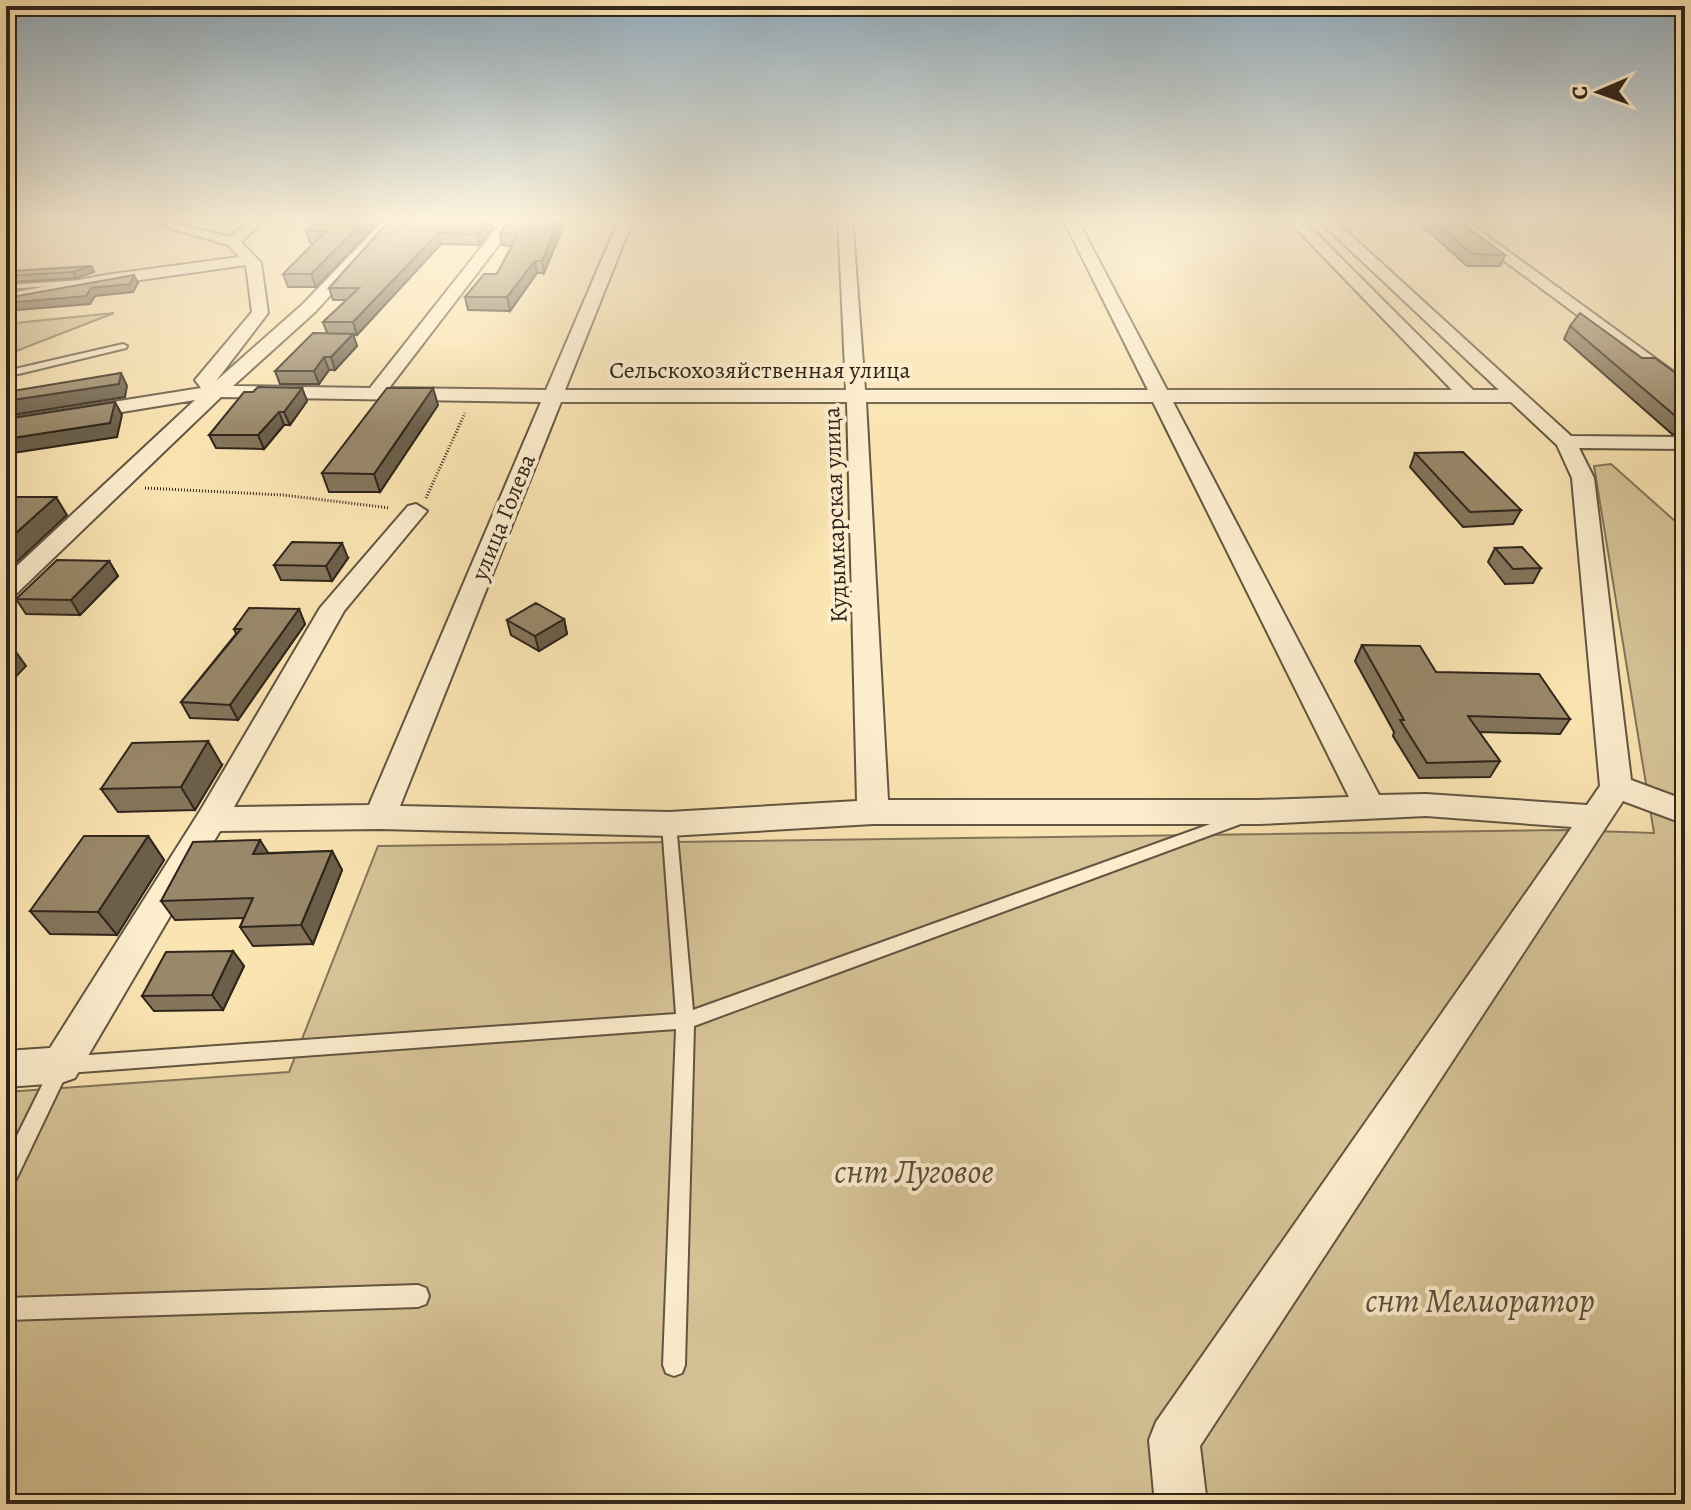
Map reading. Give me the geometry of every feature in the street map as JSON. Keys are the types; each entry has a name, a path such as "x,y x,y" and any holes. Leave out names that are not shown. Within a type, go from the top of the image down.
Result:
{"street":[{"path":"6,299 66,287"},
{"path":"255,287 260,313"},
{"path":"6,590 330,287"},
{"path":"377,391 458,287"},
{"name":"улица Голева","path":"380,817 598,287"},
{"name":"Кудымкарская улица","path":"849,287 873,812"},
{"path":"1105,287 1369,806"},
{"path":"1361,287 1467,395"},
{"path":"1181,1504 1174,1440 1616,787 1583,478 1566,442 1398,287"},
{"path":"1547,287 1685,389"},
{"path":"216,391 204,380 260,313 309,308"},
{"name":"Сельскохозяйственная улица","path":"6,425 216,391 553,396 1516,396"},
{"path":"1566,442 1685,443"},
{"path":"6,1069 61,1065 211,819 333,608 416,511"},
{"path":"1616,787 1685,812"},
{"path":"211,819 380,817 669,824 873,812 1259,812 1426,805 1597,817"}],"lane":[{"path":"6,374 123,346"},
{"path":"6,1179 61,1065 685,1021 1259,812"},
{"path":"669,824 685,1021 674,1365"},
{"path":"6,1309 418,1296"}],"path":[{"path":"115,486 283,495 416,511 426,499 473,394"}],"green space":[{"path":"114,313 6,355 6,324"},
{"name":"снт Луговое","path":"1611,464 1685,530 1685,1504 6,1504 6,1092 289,1072 378,846 1564,830 1654,833 1594,466"}],"building":[{"path":"65,287 96,287 91,288 86,296 6,303 6,298"},
{"path":"386,287 353,322 323,322 359,288 329,288"},
{"path":"473,287 514,287 507,297 465,297"},
{"path":"1580,313 1642,358 1655,358 1685,380 1685,421 1680,420 1570,326"},
{"path":"313,333 353,334 331,357 324,357 314,371 275,371"},
{"path":"121,373 119,384 6,401 6,392"},
{"path":"258,387 302,388 284,412 279,412 258,435 209,435 244,392 253,392"},
{"path":"387,388 433,388 374,474 322,473"},
{"path":"115,402 110,423 6,439 6,419"},
{"path":"1463,452 1521,510 1470,512 1415,453"},
{"path":"9,497 56,497 6,542 6,500"},
{"path":"292,542 342,543 326,566 274,565"},
{"path":"1522,547 1541,568 1513,569 1495,548"},
{"path":"57,560 109,561 71,600 16,599"},
{"path":"536,603 564,619 535,636 507,620"},
{"path":"249,608 299,609 230,705 181,702 241,629 234,629"},
{"path":"1362,645 1420,646 1436,672 1539,674 1570,719 1468,716 1500,761 1427,763 1400,720 1404,720"},
{"path":"208,741 181,787 101,789 132,743"},
{"path":"84,836 148,836 98,912 30,911"},
{"path":"260,840 253,854 332,851 301,925 240,927 253,898 161,901 193,842"},
{"path":"233,951 212,995 142,996 166,952"}],"park label":[{"name":"снт Мелиоратор","path":"1480,1300"}]}
